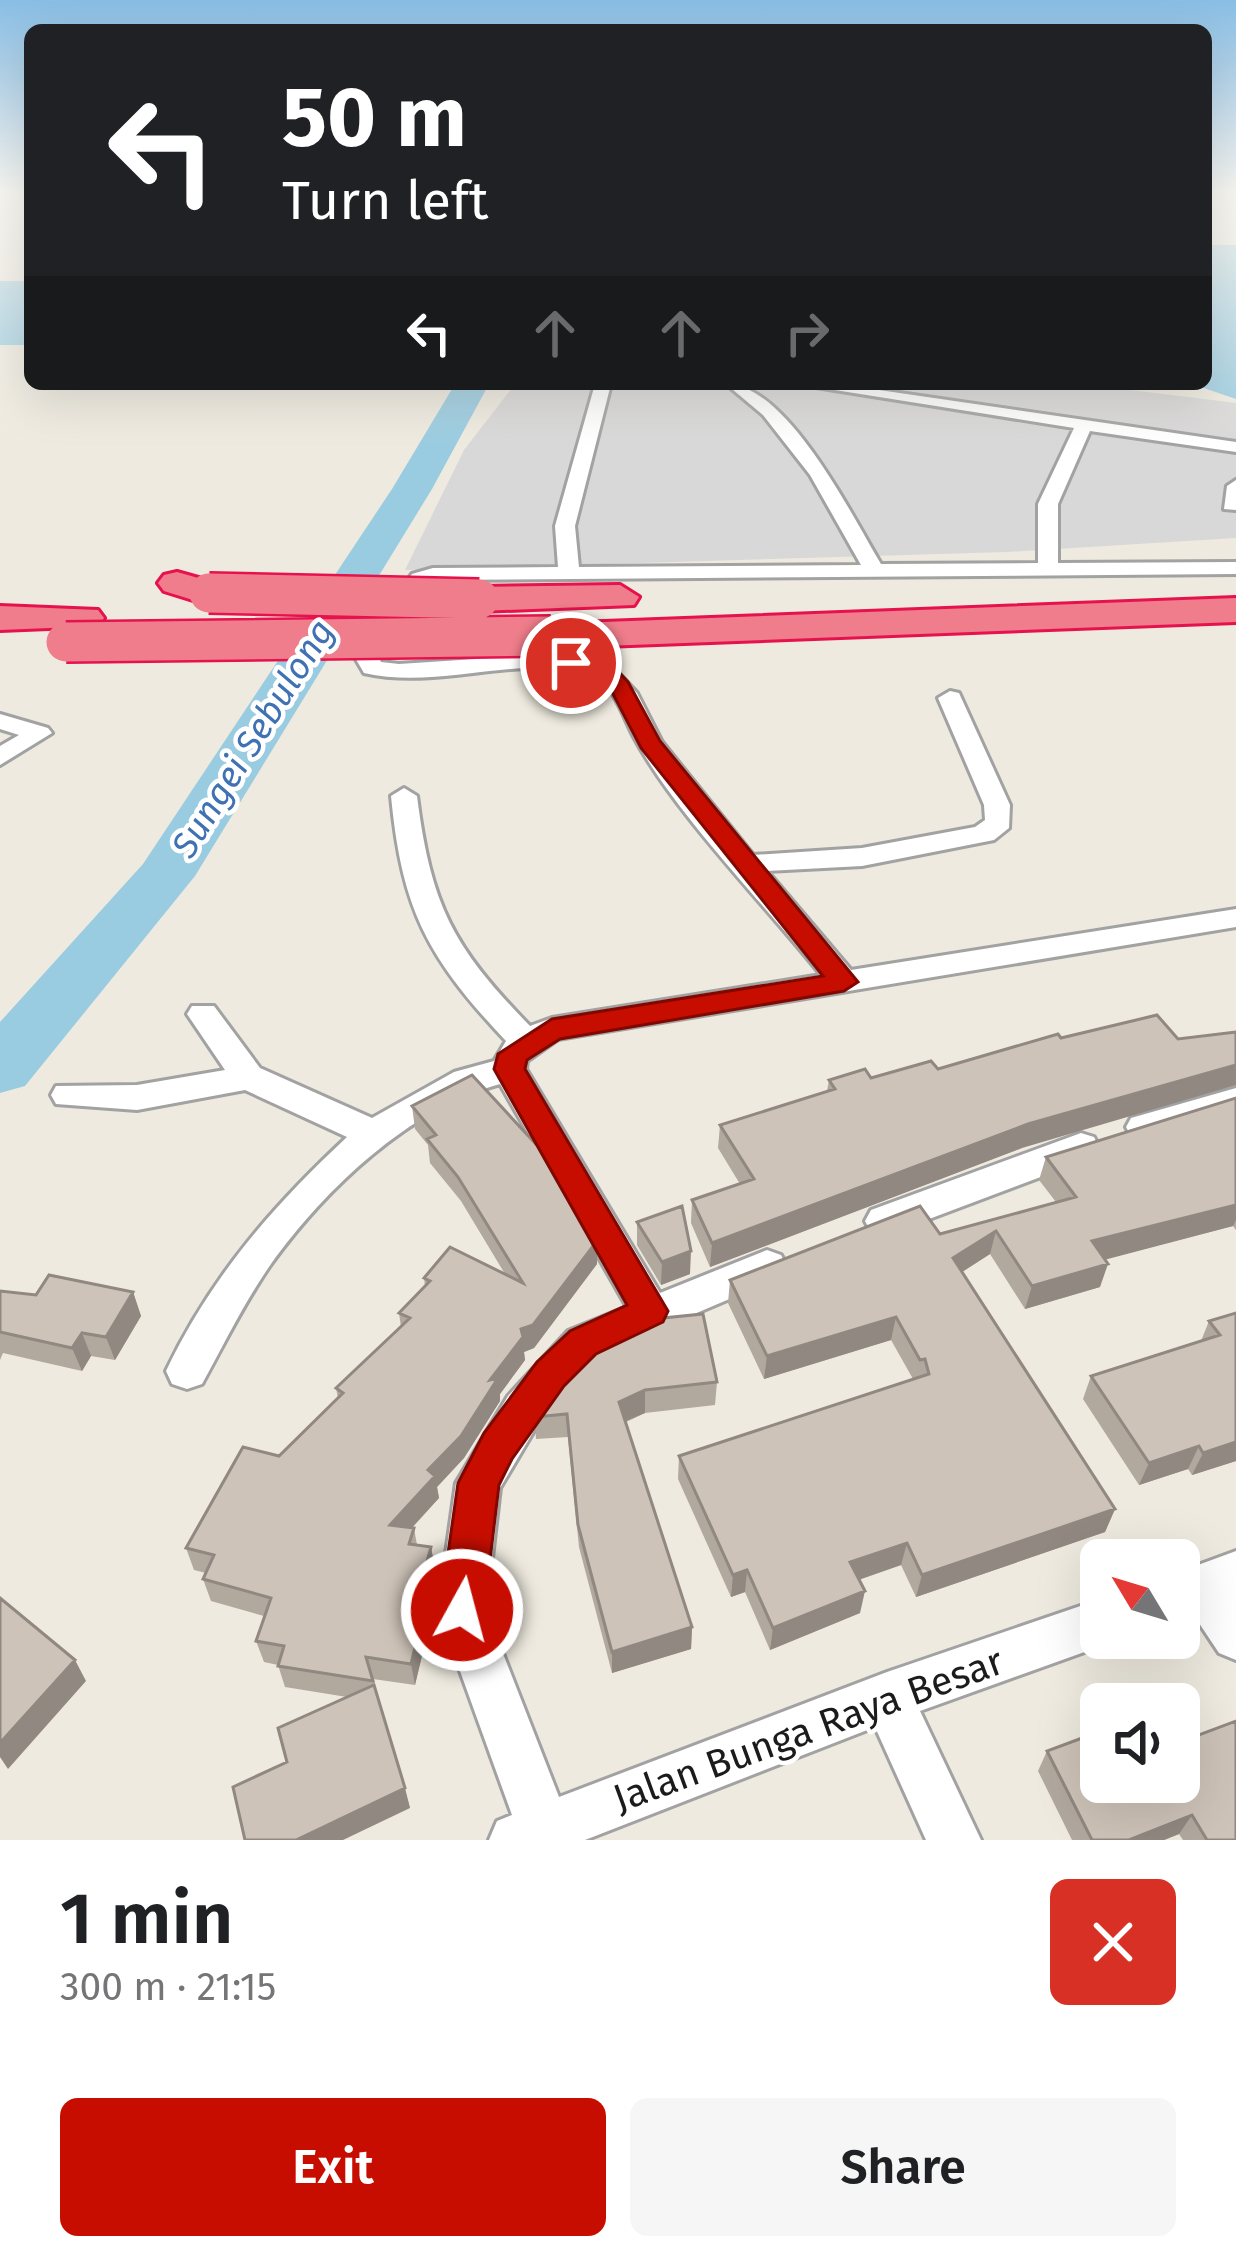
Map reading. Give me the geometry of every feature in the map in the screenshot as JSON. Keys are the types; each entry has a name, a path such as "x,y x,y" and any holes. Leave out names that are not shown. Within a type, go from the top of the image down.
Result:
{"highway":[{"path":"193,588 479,599 740,596 884,585"},
{"path":"0,642 75,630 561,608 884,585 1236,589"},
{"path":"561,608 1236,610"},
{"path":"0,617 75,630"}],"street":[{"path":"601,390 565,526 561,608 418,578 366,656 372,668 406,674 553,664 604,670 620,687 649,743 844,982"},
{"path":"742,390 770,411 818,474 884,585 1048,570 1236,568"},
{"path":"849,390 1236,447"},
{"path":"1048,570 1048,504 1085,422"},
{"path":"750,864 862,857 984,833 999,822 998,805 950,698"},
{"path":"0,722 39,733 0,757"},
{"path":"404,796 409,858 432,928 453,966 517,1055 650,1311"},
{"path":"187,1371 255,1256 288,1215 373,1134 517,1055 552,1030 1236,917"},
{"path":"203,1014 248,1077 373,1134"},
{"path":"68,1095 115,1102 167,1097 248,1077"},
{"path":"843,1237 1036,1162 1236,1101"},
{"path":"530,1834 462,1610 478,1483 498,1446 550,1374 583,1342 800,1253"},
{"path":"1206,1586 1236,1636"},
{"name":"Jalan Bunga Raya Besar","path":"530,1834 886,1697 1080,1630"},
{"path":"886,1697 954,1840"}],"shaded area":[{"path":"510,390 1131,390 1236,403 1236,538 1007,552 405,570 464,450"}],"water":[{"path":"1212,276 1236,276 1236,399 1210,390"},
{"path":"0,281 24,281 24,345 0,345"}],"building":[{"path":"1157,1015 1178,1039 1236,1032 1236,1065 1028,1124 712,1243 692,1200 754,1179 720,1125 835,1089 829,1080 865,1069 871,1078 931,1061 938,1069 1058,1034 1061,1038"},
{"path":"472,1075 546,1155 597,1241 533,1325 521,1329 523,1337 490,1380 498,1378 461,1436 428,1470 435,1476 390,1525 414,1528 409,1544 431,1547 412,1616 422,1618 411,1664 366,1657 373,1681 278,1666 284,1646 256,1641 271,1598 203,1579 214,1555 186,1548 243,1447 279,1456 343,1393 336,1388 410,1318 399,1313 430,1281 424,1278 450,1247 523,1283 458,1177 427,1139 436,1135 412,1106"},
{"path":"1236,1098 1236,1205 1092,1241 1108,1264 1032,1286 996,1231 953,1258 1115,1509 922,1575 907,1543 850,1562 865,1591 773,1628 747,1570 733,1575 679,1456 929,1374 925,1359 920,1360 896,1317 767,1356 730,1280 920,1206 940,1234 1076,1197 1046,1157"},
{"path":"682,1206 691,1251 662,1262 637,1222"},
{"path":"49,1275 133,1292 106,1337 82,1333 72,1348 0,1332 0,1291 36,1295"},
{"path":"1236,1313 1236,1442 1203,1453 1199,1446 1149,1463 1091,1376 1220,1335 1209,1321"},
{"path":"703,1314 717,1382 645,1390 619,1402 692,1627 612,1652 578,1525 567,1414 535,1417 569,1367 600,1335 624,1322"},
{"path":"0,1598 75,1660 0,1743"},
{"path":"374,1685 405,1788 296,1840 245,1840 233,1787 287,1762 278,1728"},
{"path":"1236,1721 1236,1840 1207,1840 1192,1815 1129,1840 1092,1840 1047,1751 1080,1739 1080,1803 1200,1803 1200,1735"}],"waterway":[{"name":"Sungei Sebulong","path":"0,1068 165,876 412,489 469,390"}],"route":[{"path":"462,1610 478,1483 498,1446 550,1374 583,1342 650,1311 509,1069 513,1054 537,1035 552,1030 844,982 649,743 620,687 604,670 571,663"}]}
